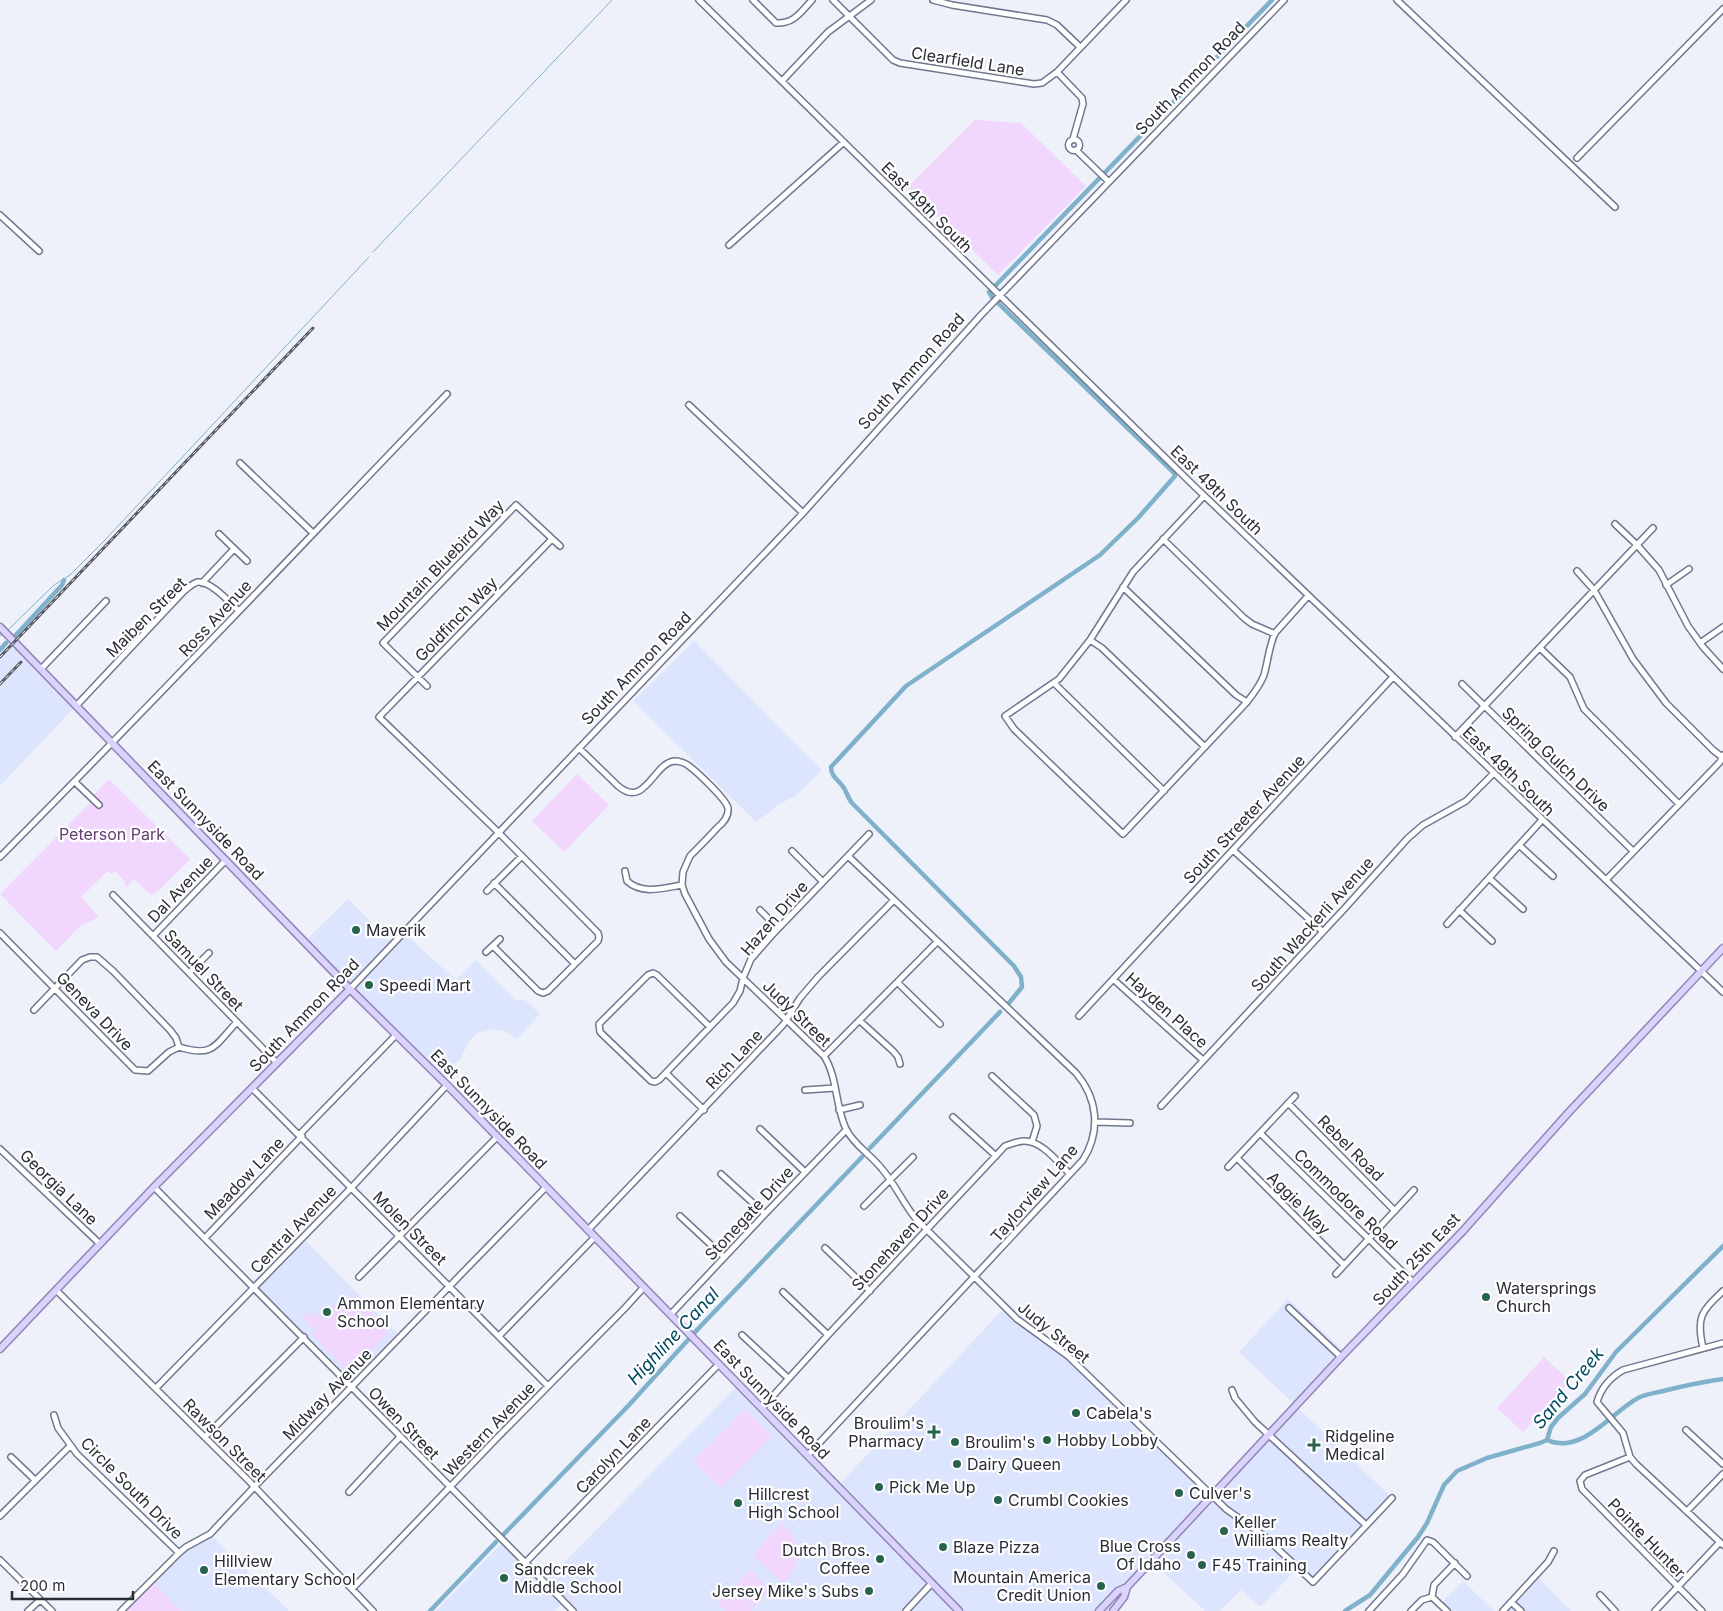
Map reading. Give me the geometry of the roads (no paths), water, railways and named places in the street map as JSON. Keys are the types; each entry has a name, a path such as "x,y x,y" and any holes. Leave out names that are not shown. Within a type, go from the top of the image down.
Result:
{"main road":[{"name":"East Sunnyside Road","path":"0,627 350,989 671,1314 959,1611"},
{"name":"South 25th East","path":"1099,1611 1118,1591 1127,1587 1723,948"},
{"name":"South Ammon Road","path":"0,1348 154,1187 350,989"},
{"name":"South 25th East","path":"1113,1611 1124,1597 1127,1587"}],"street":[{"name":"East 49th South","path":"699,0 1204,496 1723,992"},
{"path":"753,0 776,23 784,24 793,21 812,0"},
{"name":"Clearfield Lane","path":"833,0 893,60 900,63 1034,84 1042,83 1057,72"},
{"path":"782,81 828,32 872,0"},
{"path":"933,0 952,5 1047,20 1057,25 1080,47"},
{"path":"1108,180 1076,150 1080,144 1076,139 1073,139 1083,104 1082,98 1057,72 1126,0"},
{"name":"South Ammon Road","path":"350,989 802,512 999,296 1108,180 1284,0"},
{"path":"1398,0 1615,207"},
{"path":"1577,158 1723,9"},
{"path":"728,245 844,142"},
{"path":"0,215 39,251"},
{"name":"Ross Avenue","path":"0,857 198,656 447,394"},
{"path":"689,405 802,512"},
{"path":"240,463 313,533"},
{"path":"1204,496 1143,560 1090,640 1054,683 1006,716 1014,729 1123,834 1247,702 1264,676 1275,634 1308,596"},
{"name":"Mountain Bluebird Way","path":"418,677 382,643 516,505 552,540"},
{"path":"1615,524 1638,545 1658,570 1688,626 1723,669"},
{"path":"1456,737 1653,528"},
{"path":"219,534 246,561"},
{"path":"1163,539 1244,618 1252,624 1275,634"},
{"path":"552,540 560,546"},
{"name":"Goldfinch Way","path":"498,832 379,717 552,540"},
{"path":"202,582 234,549"},
{"path":"1666,585 1690,569"},
{"path":"1577,570 1594,590 1633,659 1666,703 1713,750 1723,756 1720,762 1606,880"},
{"name":"Maiben Street","path":"76,706 184,591 194,584 202,582 211,586 239,611"},
{"path":"1124,587 1236,695 1247,702"},
{"path":"41,669 106,601"},
{"path":"1700,643 1723,627"},
{"path":"1090,640 1102,648 1205,747"},
{"path":"1540,648 1570,677 1584,709 1679,804"},
{"path":"418,677 427,686"},
{"name":"South Streeter Avenue","path":"1080,1016 1393,677"},
{"path":"1054,683 1164,791"},
{"name":"Spring Gulch Drive","path":"1462,684 1633,851"},
{"path":"579,748 625,791 632,793 639,791 668,764 679,762 690,766 724,801 728,808 725,820 690,856 683,872 682,885 656,889 638,888 627,881 624,871"},
{"name":"South Wackerli Avenue","path":"1161,1106 1408,838 1429,821 1466,801 1494,774"},
{"path":"74,782 99,804"},
{"path":"1447,924 1542,820"},
{"path":"493,946 538,991 543,993 548,991 598,941 599,937 598,933 498,832"},
{"name":"Hazen Drive","path":"666,1073 733,1003 740,991 743,978 752,959 778,928 869,834"},
{"path":"1519,845 1553,876"},
{"path":"1233,850 1322,931"},
{"path":"792,852 823,882"},
{"path":"487,890 522,856"},
{"name":"Taylorview Lane","path":"808,1455 1070,1174 1087,1154 1093,1138 1095,1122 1092,1101 1080,1078 848,856"},
{"name":"Dal Avenue","path":"153,936 226,860"},
{"path":"1489,878 1523,909"},
{"path":"494,884 575,964"},
{"name":"Judy Street","path":"682,885 709,939 726,962 824,1056 832,1072 846,1130 883,1169 904,1204 926,1230 1016,1319 1068,1356 1212,1496 1234,1516 1264,1536 1313,1582 1366,1525"},
{"name":"Samuel Street","path":"113,895 277,1063"},
{"name":"Rich Lane","path":"588,1230 788,1020 800,998 818,977 894,900"},
{"path":"760,910 778,928"},
{"path":"1459,910 1492,941"},
{"name":"Geneva Drive","path":"0,933 135,1070 148,1072 169,1052 179,1048"},
{"path":"486,952 500,939"},
{"path":"824,1056 898,983 936,942"},
{"path":"189,973 209,953"},
{"path":"34,1010 82,960 90,957 101,959 170,1030 176,1038 179,1048 192,1052 211,1050 238,1022"},
{"path":"704,1110 666,1073 656,1082 651,1081 600,1032 599,1024 648,975 653,973 710,1027"},
{"name":"Hayden Place","path":"1114,979 1203,1060"},
{"path":"898,983 940,1024"},
{"path":"860,1021 893,1051 898,1057 900,1064"},
{"name":"Meadow Lane","path":"204,1238 396,1035"},
{"path":"992,1076 1034,1115 1037,1126 1032,1142 1040,1146 1070,1174"},
{"name":"Central Avenue","path":"156,1388 352,1186 446,1085"},
{"name":"Molen Street","path":"252,1088 352,1186 548,1386"},
{"path":"806,1090 835,1088"},
{"path":"1228,1168 1295,1096"},
{"name":"Rebel Road","path":"1288,1103 1395,1211"},
{"path":"840,1110 860,1105"},
{"path":"953,1117 996,1156"},
{"path":"1095,1122 1130,1123"},
{"path":"760,1129 805,1172"},
{"name":"Stonegate Drive","path":"671,1314 846,1130"},
{"name":"Commodore Road","path":"1260,1133 1413,1282"},
{"path":"359,1277 497,1137"},
{"name":"Stonehaven Drive","path":"762,1408 828,1334 1005,1146 1016,1142 1032,1142"},
{"name":"Georgia Lane","path":"0,1149 100,1244"},
{"path":"864,1206 913,1157"},
{"name":"Aggie Way","path":"1237,1158 1344,1265"},
{"path":"721,1174 765,1214"},
{"name":"Owen Street","path":"154,1187 573,1611"},
{"name":"Midway Avenue","path":"121,1611 179,1553 210,1534 546,1187"},
{"path":"1336,1274 1414,1190"},
{"path":"680,1216 724,1258"},
{"path":"499,1336 595,1237"},
{"path":"825,1248 870,1291"},
{"name":"Western Avenue","path":"352,1589 644,1287"},
{"name":"Rawson Street","path":"56,1290 205,1437 374,1611"},
{"path":"1703,1348 1699,1324 1702,1314 1723,1291"},
{"path":"783,1292 828,1334"},
{"path":"1289,1308 1341,1357"},
{"path":"742,1335 788,1378"},
{"path":"205,1437 304,1337"},
{"path":"1655,1611 1722,1544 1636,1464 1630,1457 1623,1433 1597,1402 1612,1376 1623,1370 1723,1343"},
{"name":"Carolyn Lane","path":"525,1564 719,1364"},
{"path":"1232,1390 1235,1398 1245,1411 1366,1525 1392,1498"},
{"name":"Circle South Drive","path":"54,1415 58,1428 70,1446 179,1553"},
{"path":"1686,1430 1723,1464"},
{"path":"349,1492 400,1436"},
{"path":"0,1516 70,1446"},
{"path":"11,1457 34,1480"},
{"name":"Pointe Hunter","path":"1630,1457 1585,1476 1580,1481 1582,1489 1702,1611"},
{"path":"1687,1511 1723,1474"},
{"path":"1369,1611 1403,1574 1427,1540 1434,1542 1467,1576"},
{"path":"1503,1611 1548,1562 1554,1551"},
{"path":"0,1560 52,1611"},
{"path":"1432,1597 1434,1585 1455,1563"},
{"path":"906,1611 932,1583"},
{"path":"1600,1595 1615,1611"},
{"path":"1411,1611 1422,1600 1432,1597"},
{"path":"1432,1597 1446,1611"},
{"path":"28,1611 40,1600"},
{"path":"1511,1602 1520,1611"}],"waterway":[{"path":"373,252 612,0"},
{"path":"995,286 1272,0"},
{"path":"8,630 54,585 70,575 105,540 369,257"},
{"path":"989,292 992,297"},
{"path":"997,302 1175,476 1138,518 1100,555 906,686 831,767 834,776 844,788 852,803 1014,966 1021,977 1022,987 1009,1003"},
{"path":"15,636 62,585 64,580"},
{"path":"0,650 6,643"},
{"path":"870,1148 1000,1012"},
{"name":"Highline Canal","path":"504,1534 629,1405 697,1330 862,1157"},
{"name":"Sand Creek","path":"1345,1611 1370,1595 1418,1537 1427,1523 1444,1485 1457,1471 1487,1458 1547,1440 1551,1427 1558,1418 1585,1394 1616,1352 1723,1246"},
{"path":"1547,1440 1560,1443 1572,1442 1585,1437 1640,1397 1723,1379"},
{"name":"Highline Canal","path":"430,1611 496,1542"}],"railway":[{"path":"0,657 313,328"},
{"path":"0,684 21,662"}],"place":[{"name":"Maverik","path":"356,930"},
{"name":"Speedi Mart","path":"369,985"},
{"name":"Watersprings Church","path":"1486,1297"},
{"name":"Ammon Elementary School","path":"327,1312"},
{"name":"Cabela's","path":"1076,1413"},
{"name":"Broulim's Pharmacy","path":"934,1432"},
{"name":"Hobby Lobby","path":"1047,1440"},
{"name":"Broulim's","path":"955,1442"},
{"name":"Ridgeline Medical","path":"1314,1445"},
{"name":"Dairy Queen","path":"957,1464"},
{"name":"Pick Me Up","path":"879,1487"},
{"name":"Culver's","path":"1179,1493"},
{"name":"Crumbl Cookies","path":"998,1500"},
{"name":"Hillcrest High School","path":"738,1503"},
{"name":"Keller Williams Realty","path":"1224,1531"},
{"name":"Blaze Pizza","path":"943,1547"},
{"name":"Blue Cross Of Idaho","path":"1191,1555"},
{"name":"Dutch Bros. Coffee","path":"880,1559"},
{"name":"F45 Training","path":"1202,1565"},
{"name":"Hillview Elementary School","path":"204,1570"},
{"name":"Sandcreek Middle School","path":"504,1578"},
{"name":"Mountain America Credit Union","path":"1101,1586"},
{"name":"Jersey Mike's Subs","path":"869,1591"}],"park label":[{"name":"Peterson Park","path":"112,834"}]}
